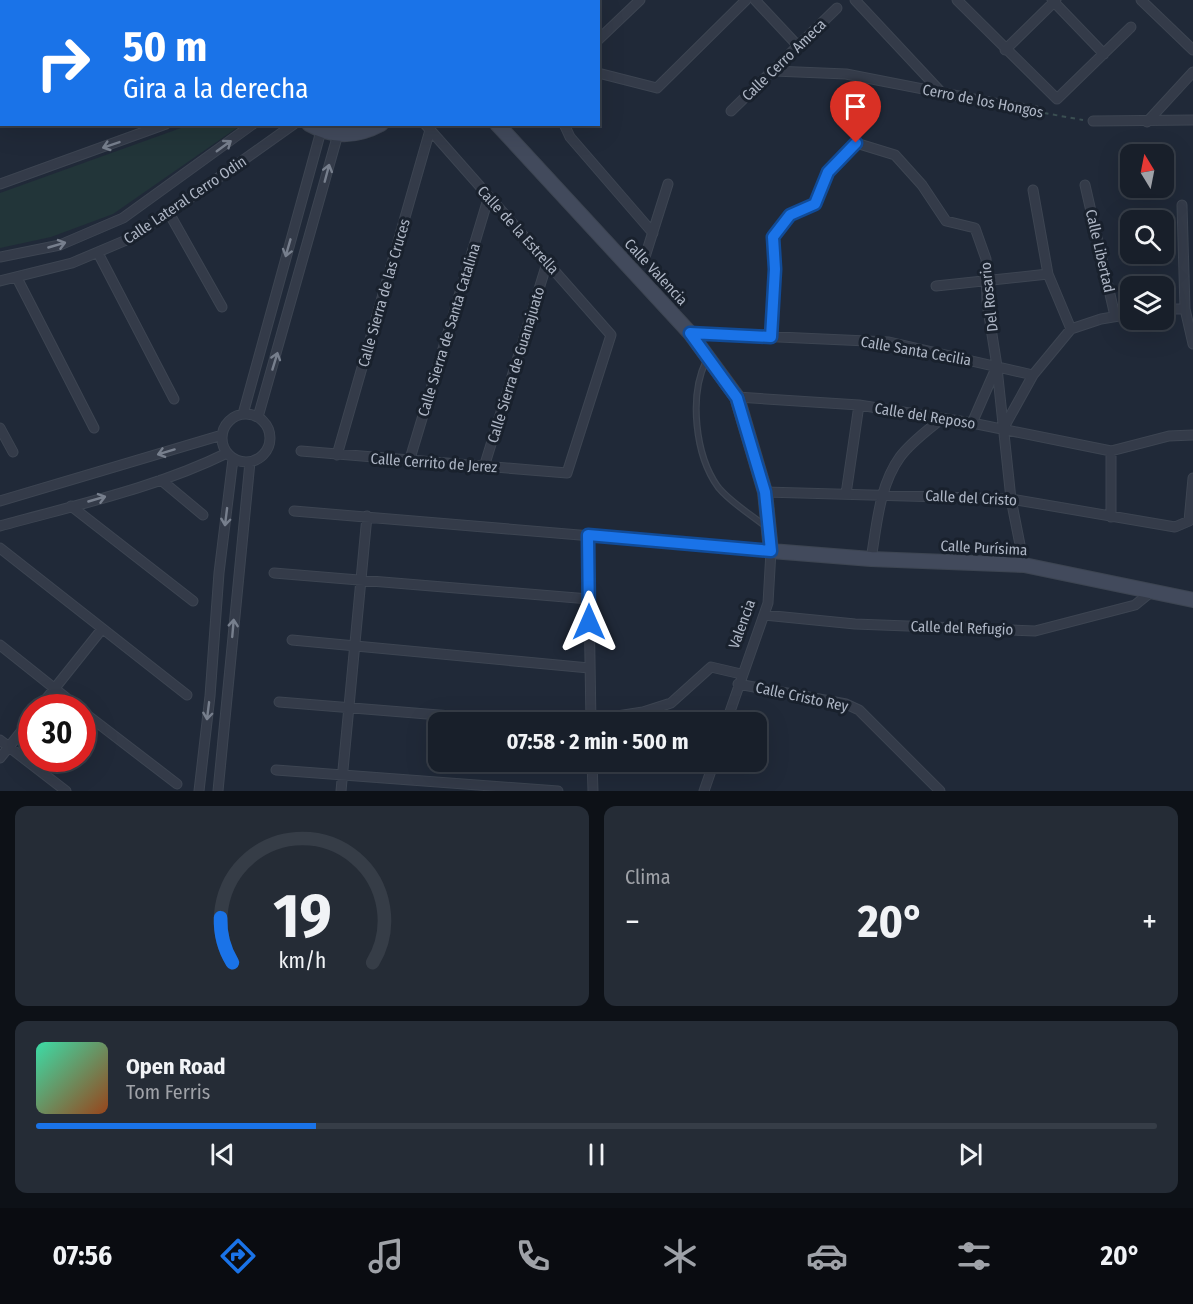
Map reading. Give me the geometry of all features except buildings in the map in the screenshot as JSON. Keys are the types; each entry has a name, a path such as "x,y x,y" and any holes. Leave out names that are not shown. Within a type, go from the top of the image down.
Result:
{"street":[{"path":"600,38 640,0"},
{"path":"600,73 657,87 746,0"},
{"path":"756,0 799,47"},
{"path":"855,0 941,92"},
{"path":"957,0 1057,99 1131,27"},
{"path":"1141,0 1193,50"},
{"path":"1005,50 1054,1 1104,54"},
{"name":"Calle Cerro Ameca","path":"731,111 837,8"},
{"name":"Cerro de los Hongos","path":"774,71 846,74 1036,111"},
{"path":"1147,122 1193,72"},
{"path":"1093,121 1193,120"},
{"path":"0,184 160,126"},
{"path":"0,257 60,245 123,218 251,126"},
{"name":"Calle Lateral Cerro Odin","path":"0,281 72,263 124,241 169,213 291,126"},
{"path":"243,414 315,128 338,134 368,131 377,126"},
{"name":"Calle Valencia","path":"499,126 690,333 708,356 737,398 758,462"},
{"path":"565,126 570,137 653,233"},
{"name":"Calle de la Estrella","path":"428,127 488,199 611,335 567,473"},
{"name":"Calle Sierra de las Cruces","path":"337,455 428,127"},
{"path":"258,417 338,134"},
{"name":"Del Rosario","path":"771,337 775,269 773,237 790,215 815,204 828,172 856,143 895,155 922,185 946,220 975,228 986,259 985,281 997,366 1011,499 1024,565"},
{"path":"645,257 668,184"},
{"name":"Calle Libertad","path":"1085,185 1115,316"},
{"path":"1032,190 1048,274 1071,330"},
{"name":"Calle Sierra de Santa Catalina","path":"409,462 488,199"},
{"path":"1182,205 1185,309 1193,344"},
{"path":"169,213 222,307"},
{"path":"98,253 174,399"},
{"name":"Calle Sierra de Guanajuato","path":"484,467 547,263"},
{"path":"936,286 1048,274"},
{"path":"17,278 94,428"},
{"path":"1174,309 1185,309"},
{"path":"1003,429 1033,375 1071,330 1120,315"},
{"name":"Calle Santa Cecilia","path":"690,333 889,342 1033,375"},
{"path":"972,423 997,366"},
{"name":"Calle del Reposo","path":"737,398 860,405 972,423 1111,451"},
{"path":"846,494 860,405"},
{"path":"0,501 222,435 231,419 243,414 258,417 267,425 270,436 268,448 261,457 250,462 230,456 161,480 0,526"},
{"path":"871,559 882,495 901,456 941,419"},
{"path":"0,428 13,452"},
{"path":"200,791 230,456 222,435"},
{"path":"1111,517 1111,451 1123,450 1169,436 1193,435"},
{"name":"Calle Cerrito de Jerez","path":"301,452 567,473"},
{"path":"218,791 250,462"},
{"name":"Valencia","path":"729,712 741,674 764,615 771,578 771,551 765,492 758,462"},
{"name":"Calle del Cristo","path":"765,492 1011,499 1175,527 1189,520 1193,478"},
{"path":"161,480 203,515"},
{"path":"71,507 193,601"},
{"path":"294,511 771,551"},
{"path":"341,791 367,516"},
{"path":"588,535 591,712"},
{"path":"0,548 187,695"},
{"name":"Calle Purísima","path":"771,551 871,559 1024,565 1193,600"},
{"path":"274,573 589,599"},
{"name":"Calle del Refugio","path":"764,615 855,624 1035,631 1135,605 1151,592"},
{"path":"50,694 102,629"},
{"path":"292,640 354,644 589,668"},
{"path":"0,645 61,694"},
{"path":"643,712 671,703 711,667 741,674"},
{"name":"Calle Cristo Rey","path":"738,684 846,704 859,710 940,791"},
{"path":"279,702 428,715"},
{"path":"96,721 177,784"},
{"path":"0,758 18,736"},
{"path":"0,740 66,791"},
{"path":"276,770 558,791"},
{"path":"592,772 593,791"},
{"path":"704,791 711,772"}],"lane":[{"path":"708,356 697,388 698,426 705,461 718,487 768,528"}],"path":[{"name":"Cerro de los Hongos","path":"1036,111 1093,121"}],"green space":[{"path":"186,126 240,126 113,214 51,237 0,248 0,193"}],"route":[{"path":"589,622 588,535 771,551 765,492 750,435 737,398 690,333 771,337 775,269 773,237 790,215 815,204 828,172 856,143"}]}
